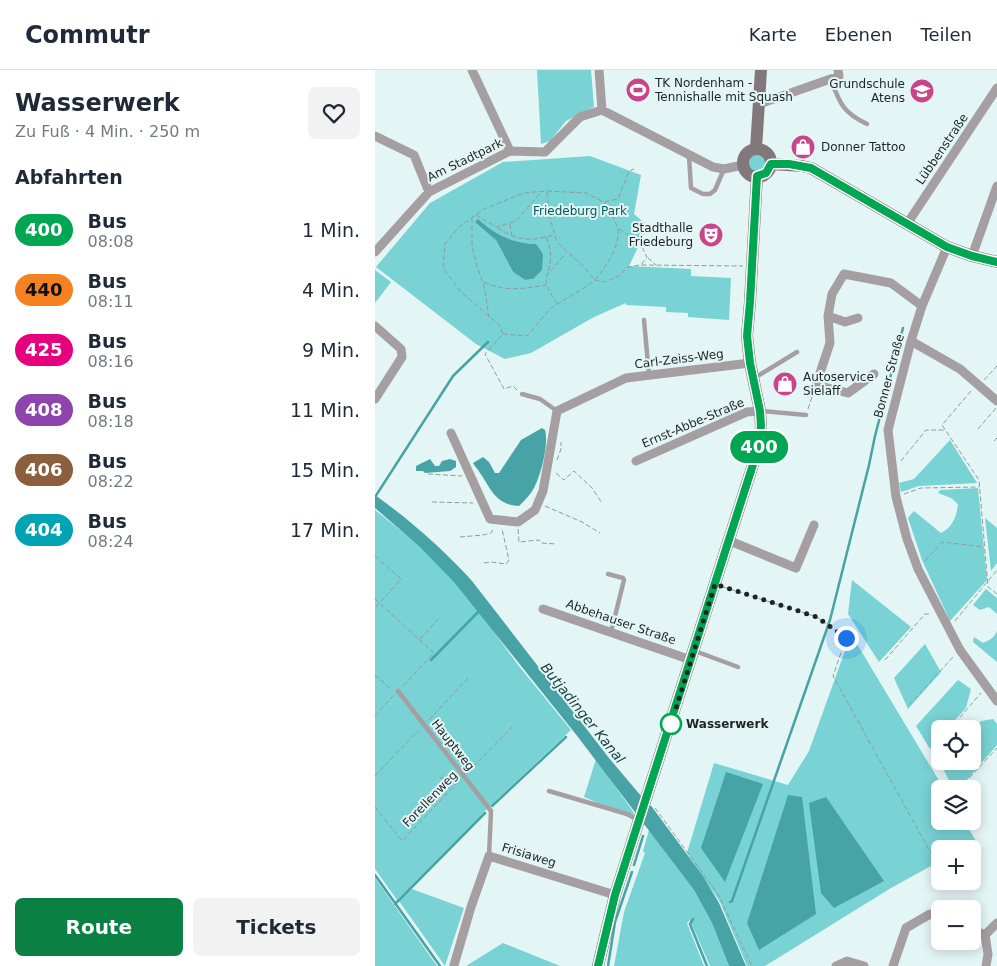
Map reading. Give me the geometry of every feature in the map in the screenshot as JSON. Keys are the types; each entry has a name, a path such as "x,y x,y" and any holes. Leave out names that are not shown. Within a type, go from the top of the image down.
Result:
{"street":[{"path":"472,70 510,150"},
{"path":"599,70 602,110 713,167 724,170 743,165"},
{"path":"756,149 761,70"},
{"path":"759,104 839,76 838,70"},
{"name":"Lübbenstraße","path":"907,224 997,88"},
{"name":"Am Stadtpark","path":"375,252 429,192 510,150 545,152 580,117 602,110"},
{"path":"375,136 413,156 429,192"},
{"path":"756,149 766,152 771,159 771,164 766,173 757,176 748,173 743,165 743,159 747,153 756,149"},
{"path":"771,164 811,168 947,247 997,262"},
{"path":"598,966 615,895 758,449 761,426 760,411 750,363 747,336 757,176"},
{"path":"972,256 997,186"},
{"name":"Bonner Straße","path":"947,247 922,306 888,430 896,497 907,539 918,569 960,650 997,701"},
{"path":"875,374 849,393 816,386 830,343 828,316 832,294 844,274 891,283 922,306"},
{"path":"828,316 845,322 858,318"},
{"path":"375,326 401,349 402,357 375,399"},
{"path":"911,341 960,369 997,401"},
{"name":"Carl-Zeiss-Weg","path":"557,411 626,378 750,363"},
{"path":"451,433 490,519 518,522 535,510 543,492 557,411"},
{"name":"Ernst-Abbe-Straße","path":"636,461 747,412 760,411"},
{"path":"730,541 796,568 814,525"},
{"name":"Abbehauser Straße","path":"543,609 611,632 692,655"},
{"name":"Frisiaweg","path":"454,965 471,907 489,856 615,895"},
{"path":"893,966 906,928 931,914"},
{"path":"985,935 997,923"},
{"path":"981,933 985,935"},
{"path":"985,935 988,954 986,966"},
{"path":"837,966 847,961 863,966"}],"lane":[{"path":"830,78 838,100 851,116 867,124"},
{"path":"689,156 691,188 697,192 710,194 715,190 724,170"},
{"path":"644,320 649,375"},
{"path":"753,378 797,352"},
{"path":"522,394 540,398 557,411"},
{"path":"760,411 806,415"},
{"path":"608,574 623,578 611,632"},
{"path":"692,655 738,667"},
{"name":"Hauptweg","path":"397,692 491,811 489,856"},
{"path":"549,791 627,814 640,821"}],"path":[{"path":"604,202 618,199 629,171 634,170"},
{"path":"497,227 516,221 541,191"},
{"path":"547,191 549,215 557,242 584,266 595,280 605,282 619,276 628,268 641,265 752,266"},
{"path":"503,334 499,325 461,292 443,268 445,244 459,227 484,209 524,193 547,191 586,193 604,202 618,228 640,242 647,257 657,266"},
{"path":"476,214 511,236 525,239 555,235"},
{"path":"473,217 472,245 483,282 489,316"},
{"path":"510,223 511,236"},
{"path":"503,334 527,336 551,308 595,280 609,263 617,239 618,228"},
{"path":"546,237 552,251 546,285 558,304"},
{"path":"547,275 566,251"},
{"path":"641,265 647,257"},
{"path":"483,282 514,290 546,285"},
{"path":"503,334 485,354 503,389 513,386 522,394"},
{"path":"997,366 942,425 979,480 988,581 989,587 997,594"},
{"path":"806,415 816,386"},
{"path":"978,428 997,407"},
{"path":"893,471 926,430 945,430"},
{"path":"554,471 564,480 574,471 592,488 601,503"},
{"path":"428,474 471,476"},
{"path":"896,497 921,488 979,487"},
{"path":"431,502 483,504"},
{"path":"544,505 582,522 600,533"},
{"path":"460,537 491,533 494,528 509,529"},
{"path":"484,563 506,564 509,560 501,529"},
{"path":"518,529 519,542 539,540 541,543 555,544"},
{"path":"918,569 942,542 985,547"},
{"path":"375,556 401,579 375,608"},
{"path":"948,628 997,570"},
{"path":"715,584 817,617 846,638 833,676 931,853"},
{"path":"375,599 434,653 375,716"},
{"path":"885,660 925,614 941,615"},
{"path":"420,640 440,617"},
{"path":"909,705 960,650"},
{"path":"375,675 397,692"},
{"path":"375,776 469,677"},
{"path":"958,720 987,687"},
{"name":"Forellenweg","path":"375,807 402,841 512,727"},
{"path":"967,780 997,748"},
{"path":"440,778 463,777"},
{"path":"646,797 718,894 753,966"}],"green space":[{"path":"537,70 591,70 594,107 566,121 550,141 541,144"},
{"path":"757,154 763,157 766,163 763,169 757,172 751,169 748,163 751,157"},
{"name":"Friedeburg Park","path":"590,156 641,175 634,214 648,226 629,266 691,269 691,276 731,278 729,320 688,317 688,313 666,312 666,307 626,305 626,303 594,317 531,353 505,359 476,344 376,267 430,203 503,162","holes":["478,219 498,234 512,240 536,244 533,279 525,280 513,272 496,240"]},
{"path":"375,270 391,282 375,303"},
{"path":"950,440 977,483 919,486 901,492 899,483 914,479"},
{"path":"978,488 987,580 950,621 922,560 908,518 914,511 941,533 953,521 958,504 951,498 938,493 940,490"},
{"path":"375,510 429,553 468,596 518,665 571,730 491,805 397,900 375,869"},
{"path":"985,518 997,528 997,563 991,571"},
{"path":"852,580 911,627 879,662 848,614"},
{"path":"986,589 997,598 997,614 989,607 980,610 973,605"},
{"path":"997,631 997,662 973,642 974,637 983,643 990,640"},
{"path":"851,634 939,780 931,780 931,830 969,830 975,840 931,840 931,866 891,888 765,966 747,966 720,902 687,853 714,763 788,785 809,751"},
{"path":"925,644 941,672 908,709 894,678"},
{"path":"958,680 971,689 966,708 955,720 931,720 930,749 916,726"},
{"path":"993,719 997,724 997,745 981,764 981,721"},
{"path":"596,759 634,813 632,818 584,797"},
{"path":"944,770 975,770 967,780 949,780"},
{"path":"649,830 694,890 712,923 729,966 710,966 690,920 687,923 704,966 614,966 624,912 645,853 643,851"},
{"path":"375,878 437,966 375,966"},
{"path":"412,889 464,908 445,966 399,901"},
{"path":"503,943 560,966 466,966"}],"shaded area":[{"path":"478,219 491,230 505,237 519,242 536,244 543,254 542,270 533,279 525,280 513,272 496,240 475,222"},
{"path":"542,428 545,430 546,443 542,468 537,482 519,506 505,503 491,490 473,463 483,457 489,462 495,473 499,473 521,440"},
{"path":"430,459 435,466 439,466 442,461 450,459 456,461 456,467 450,471 425,473 423,471 416,471 416,466"},
{"path":"375,495 426,535 472,581 609,758 652,807 703,876 719,903 746,966 729,966 712,923 694,890 578,737 454,582 419,546 375,508"},
{"path":"726,772 763,784 725,882 701,848"},
{"path":"788,795 802,797 816,914 759,950 747,923"},
{"path":"826,797 884,881 834,908 821,893 809,803"}],"waterway":[{"path":"730,902 732,901 830,620 903,328"},
{"path":"375,497 453,376 488,342"},
{"path":"431,660 481,609"},
{"path":"492,806 566,737"},
{"path":"395,904 485,813"},
{"path":"634,865 643,836"},
{"path":"608,966 615,922 632,872"},
{"path":"375,875 440,966"},
{"path":"693,919 690,924 707,966"}],"bus line":[{"name":"400","path":"598,966 615,895 758,449 761,426 760,411 747,346 747,320 750,302 757,176 762,176 766,173 770,169 771,164 789,164 811,168 947,247 997,262"}],"place":[{"name":"TK Nordenham - Tennishalle mit Squash","path":"638,90"},
{"name":"Grundschule Atens","path":"922,91"},
{"name":"Donner Tattoo","path":"803,147"},
{"name":"Stadthalle Friedeburg","path":"711,235"},
{"name":"Autoservice Sielaff","path":"785,384"},
{"name":"Wasserwerk","path":"671,724"}],"route":[{"path":"671,724 715,584 817,617 846,638"}],"water label":[{"name":"Butjadinger Kanal","path":"583,713"}]}
